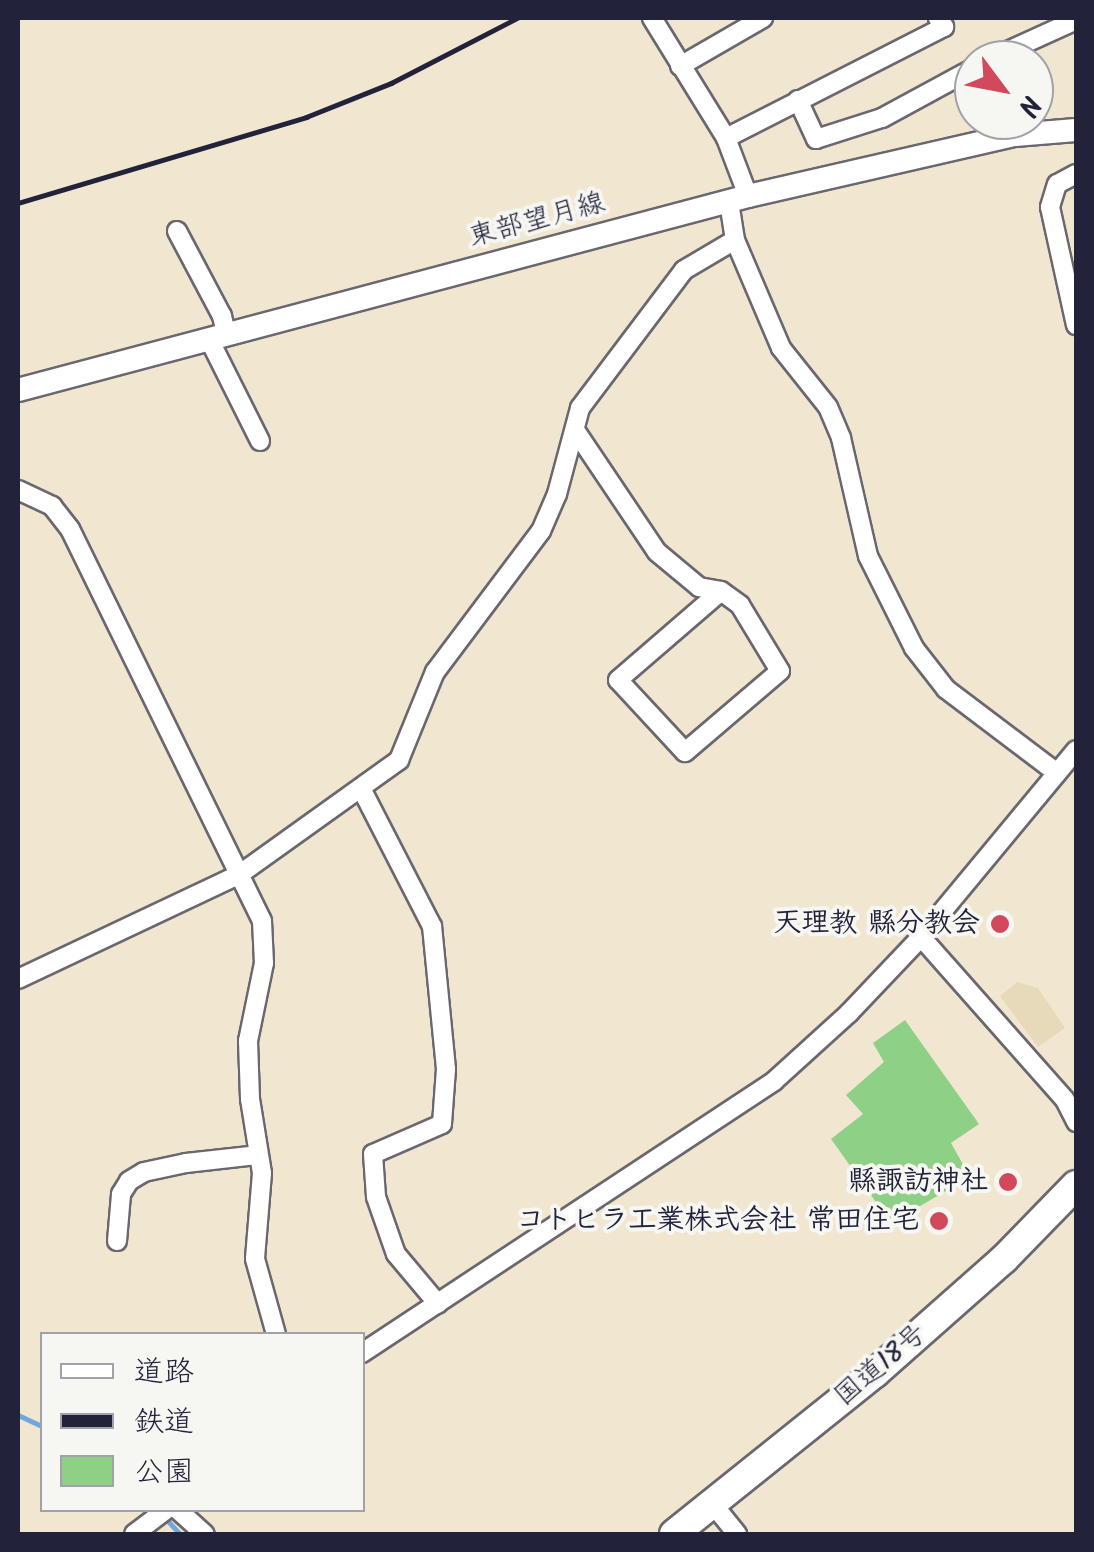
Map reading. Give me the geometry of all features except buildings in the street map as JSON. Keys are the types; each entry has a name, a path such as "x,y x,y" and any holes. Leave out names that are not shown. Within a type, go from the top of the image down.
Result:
{"highway":[{"name":"国道18号","path":"674,1534 876,1373 1004,1260 1076,1185"}],"main road":[{"name":"東部望月線","path":"18,390 738,199 1015,135 1076,130"}],"street":[{"path":"652,18 726,138 738,199 734,240 782,348 828,407 841,438 868,556 914,648 946,689 1056,773"},
{"path":"680,66 763,18"},
{"path":"726,138 944,27 938,18"},
{"path":"1032,40 1076,20"},
{"path":"798,100 816,139 882,118 954,79"},
{"path":"1076,174 1057,184 1050,207 1076,325"},
{"path":"178,230 222,316 218,337 260,441"},
{"path":"18,979 240,874 399,760 434,672 541,530 580,408 684,270 734,240"},
{"path":"575,430 658,552 699,587 721,590 740,605 780,671 685,752 618,680 721,590"},
{"path":"18,490 52,506 70,529 262,922 265,943 248,1041 257,1155 262,1172 255,1259 275,1332"},
{"path":"365,1351 774,1080 849,1013 921,938 1076,750"},
{"path":"362,790 432,926 446,1069 442,1124 373,1154 376,1196 396,1254 438,1304"},
{"path":"921,938 1065,1100 1076,1122"},
{"path":"117,1241 121,1194 130,1181 144,1172 257,1155"},
{"path":"712,1502 737,1534"},
{"path":"141,1530 164,1512"},
{"path":"180,1512 205,1534"}],"shaded area":[{"path":"1017,982 1038,988 1065,1028 1038,1047 1000,996"}],"green space":[{"path":"905,1020 979,1124 951,1143 970,1177 891,1223 831,1139 863,1114 846,1095 884,1062 873,1043"}],"waterway":[{"path":"18,1415 40,1425"},
{"path":"165,1518 180,1534"}],"railway":[{"path":"18,203 306,117 391,83 517,18"}],"place":[{"name":"天理教 縣分教会","path":"1000,924"},
{"name":"縣諏訪神社","path":"1008,1182"},
{"name":"コトヒラ工業株式会社 常田住宅","path":"939,1221"}]}
